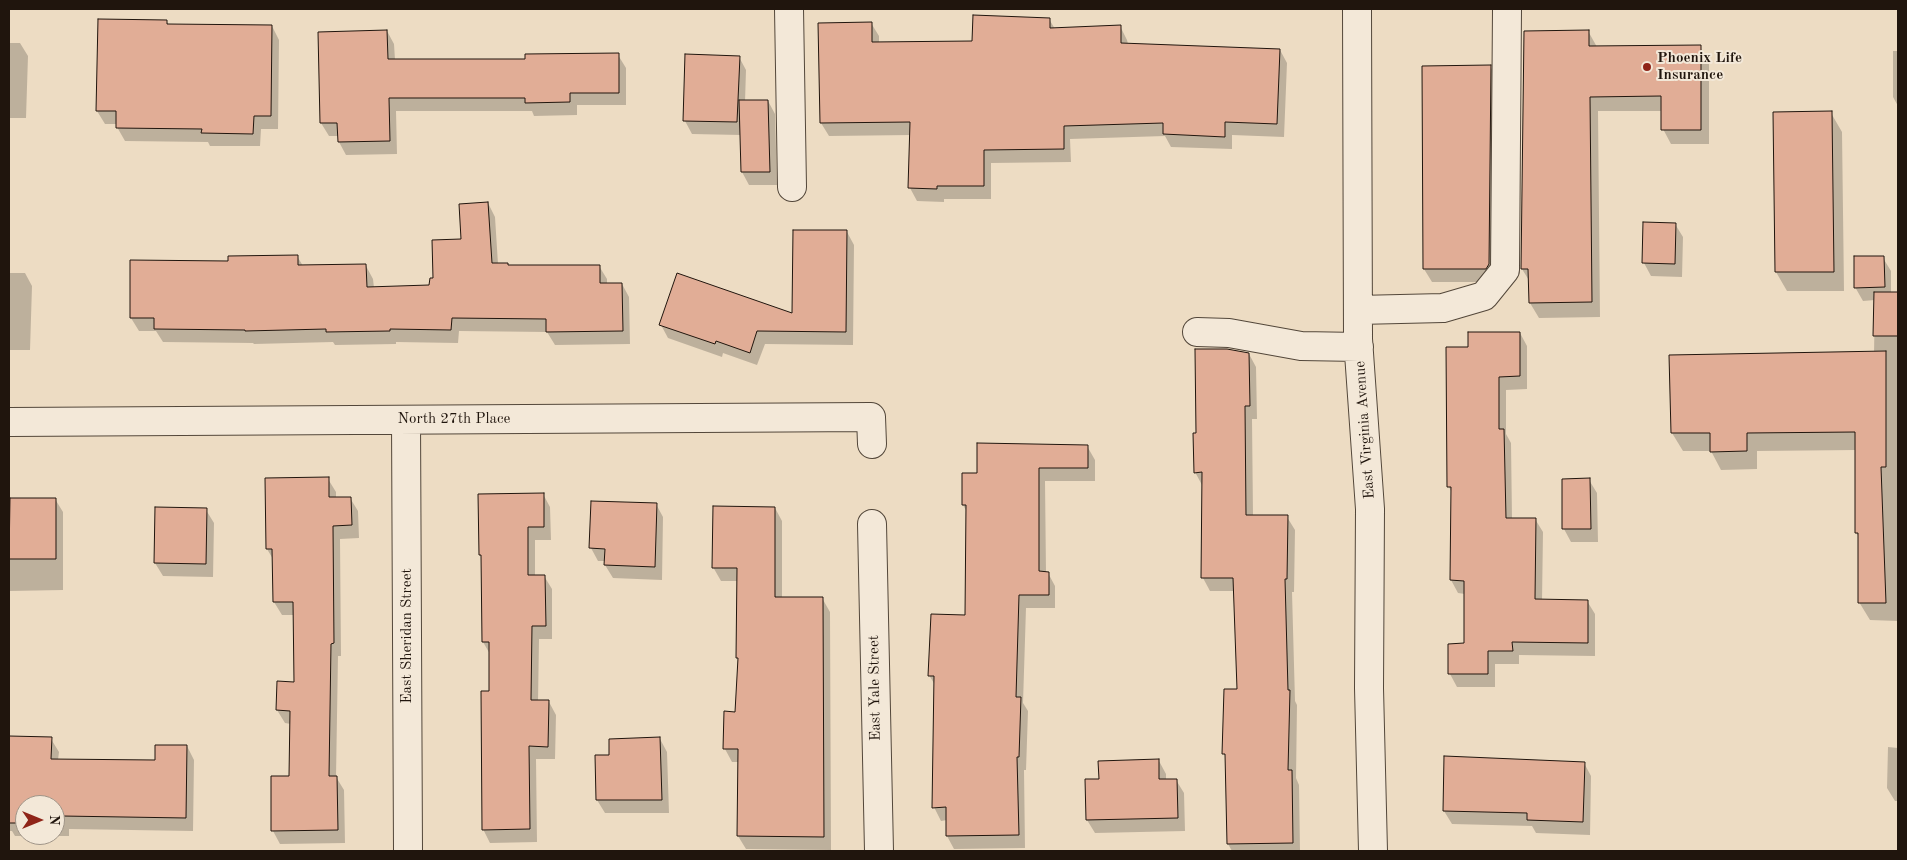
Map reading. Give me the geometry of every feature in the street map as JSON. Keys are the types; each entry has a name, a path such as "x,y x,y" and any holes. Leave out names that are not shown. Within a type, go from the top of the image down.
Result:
{"street":[{"path":"789,9 792,187"},
{"name":"East Virginia Avenue","path":"1357,9 1358,310 1370,509 1369,688 1372,851"},
{"path":"1358,310 1443,308 1484,296 1505,270 1507,9"},
{"path":"1197,332 1229,332 1301,346 1359,347"},
{"name":"North 27th Place","path":"9,422 872,417 872,444"},
{"name":"East Sheridan Street","path":"406,420 408,851"},
{"name":"East Yale Street","path":"872,524 879,851"}],"building":[{"path":"973,15 1050,18 1050,28 1121,25 1121,43 1280,49 1277,124 1225,122 1225,137 1163,134 1163,123 1064,126 1064,149 984,150 984,186 937,186 937,189 908,188 910,122 820,123 818,23 872,22 872,42 972,41"},
{"path":"98,19 167,20 167,24 272,25 271,116 254,116 253,134 201,133 202,129 116,128 116,111 96,111"},
{"path":"387,30 388,59 525,59 525,54 619,53 619,93 570,93 570,102 525,103 525,98 389,98 390,141 338,142 337,123 320,123 318,32"},
{"path":"1589,30 1589,46 1701,45 1701,130 1661,130 1661,96 1590,97 1592,302 1529,303 1528,269 1521,269 1524,31"},
{"path":"685,54 740,56 737,122 683,121"},
{"path":"1491,65 1489,264 1486,269 1423,269 1422,66"},
{"path":"739,100 768,100 770,172 741,172"},
{"path":"1832,111 1834,272 1775,272 1773,112"},
{"path":"488,202 492,263 508,263 508,265 600,265 600,283 622,283 623,331 546,332 546,319 452,318 451,330 390,329 390,331 326,332 326,329 245,331 154,329 154,318 130,318 130,260 228,261 228,256 298,255 298,265 366,264 367,287 429,285 430,278 433,278 432,240 461,239 459,204"},
{"path":"1643,222 1676,223 1675,264 1642,263"},
{"path":"793,230 847,230 846,332 757,331 750,353 716,341 715,344 659,325 677,273 792,313"},
{"path":"1854,256 1884,256 1885,287 1854,288"},
{"path":"1874,292 1898,292 1898,336 1873,336"},
{"path":"1468,332 1520,332 1520,376 1499,377 1499,429 1504,429 1506,518 1536,518 1535,599 1588,600 1588,643 1512,642 1513,651 1488,651 1488,674 1448,674 1448,644 1464,643 1464,581 1450,580 1451,487 1447,487 1446,347 1468,347"},
{"path":"1195,349 1227,349 1249,353 1250,406 1245,406 1246,515 1288,515 1287,579 1285,579 1288,690 1290,690 1288,770 1292,770 1293,843 1227,844 1225,754 1222,754 1224,689 1237,689 1233,578 1201,578 1202,472 1194,473 1193,433 1196,433"},
{"path":"1886,351 1886,467 1881,467 1886,603 1858,603 1858,533 1855,533 1855,432 1747,433 1747,451 1710,452 1710,433 1671,433 1669,355"},
{"path":"977,443 1088,445 1088,468 1039,468 1039,571 1049,572 1049,595 1019,595 1016,697 1021,697 1019,757 1017,757 1019,835 946,836 946,807 932,808 934,676 928,676 931,614 965,615 966,505 962,505 962,473 977,473"},
{"path":"329,477 329,497 351,497 352,525 333,526 334,643 331,644 329,776 337,776 338,830 271,831 271,776 289,776 290,711 276,710 277,681 294,682 293,602 273,602 272,549 266,549 265,478"},
{"path":"1590,478 1591,529 1562,529 1562,479"},
{"path":"544,493 544,527 528,527 528,575 545,575 546,626 532,626 531,700 549,700 548,747 529,746 530,829 482,830 481,691 489,691 489,642 482,642 478,494"},
{"path":"10,498 56,498 56,559 9,559"},
{"path":"591,501 657,503 655,567 604,565 605,549 589,548"},
{"path":"713,506 775,507 775,597 823,597 824,837 737,836 738,749 723,749 724,711 735,712 738,658 736,658 737,568 712,568"},
{"path":"155,507 207,508 206,564 154,563"},
{"path":"9,736 52,737 51,759 155,760 155,745 187,745 186,818 65,816 65,795 15,795 15,823 9,823"},
{"path":"660,737 662,800 596,800 595,755 609,755 609,739"},
{"path":"1444,756 1585,762 1583,822 1527,820 1527,813 1443,811"},
{"path":"1159,759 1159,779 1177,779 1178,818 1086,820 1085,779 1099,779 1098,761"}],"place":[{"name":"Phoenix Life Insurance","path":"1647,67"}]}
